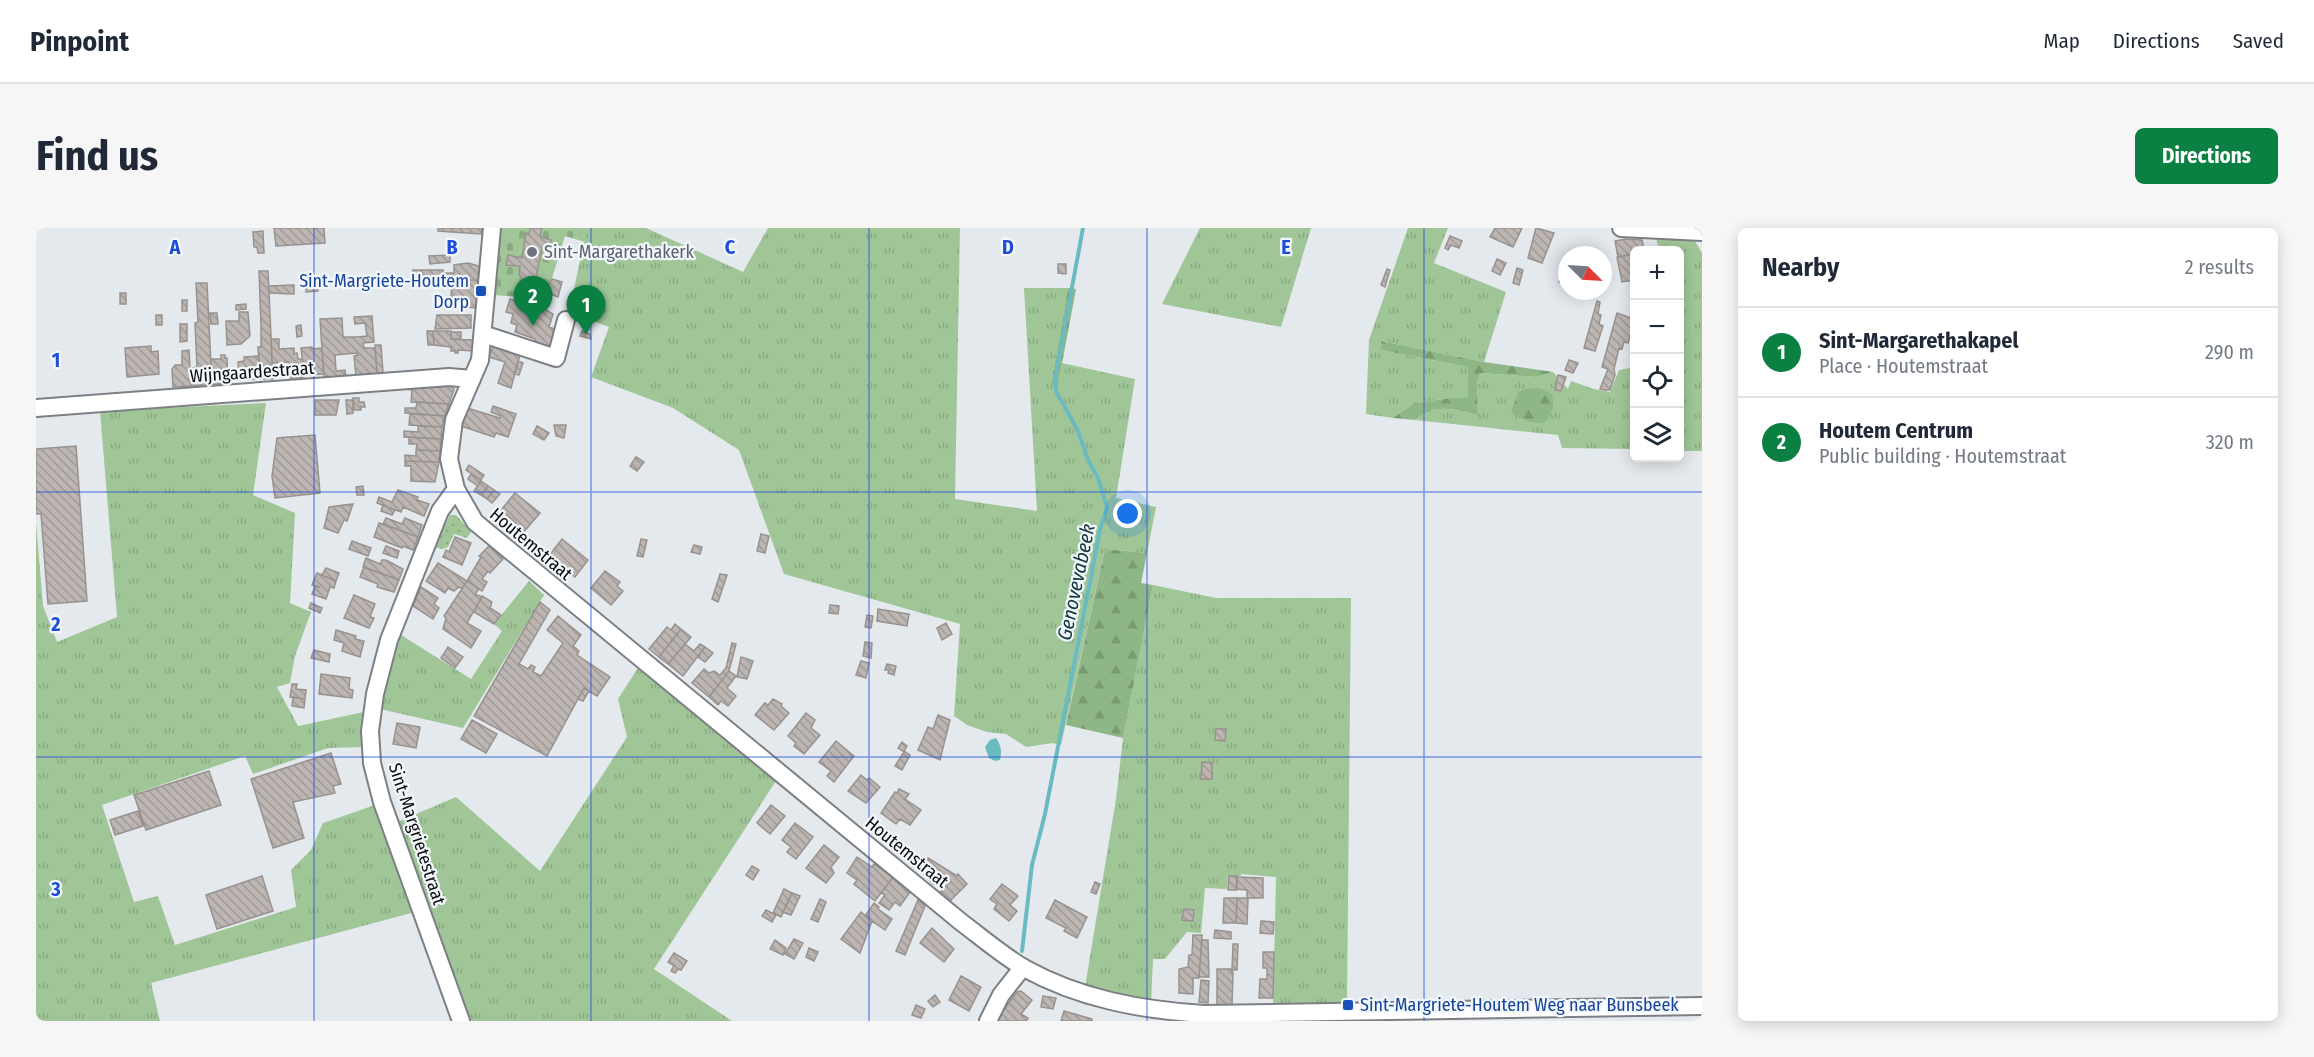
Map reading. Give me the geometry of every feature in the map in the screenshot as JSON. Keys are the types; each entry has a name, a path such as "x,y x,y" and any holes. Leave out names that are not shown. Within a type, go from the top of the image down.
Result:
{"street":[{"name":"Houtemstraat","path":"492,228 480,360 454,420 449,459 456,489 475,522 491,538 961,922 1023,967 1060,985 1106,1001 1170,1012 1204,1014 1702,1006"},
{"path":"1621,228 1702,232"},
{"path":"483,334 556,358 566,320"},
{"name":"Wijngaardestraat","path":"36,408 438,378 472,379"},
{"name":"Sint-Margrietestraat","path":"456,489 441,511 389,640 375,694 370,731 372,763 382,802 461,1021"},
{"path":"988,1021 1001,995 1023,967"}],"green space":[{"path":"499,228 587,228 585,242 565,236 549,288 530,296 514,296 493,295"},
{"path":"587,228 646,228 743,272 768,228 960,228 955,499 1037,511 1024,288 1068,288 1051,384 1059,380 1062,363 1135,379 1116,498 1156,507 1147,553 1105,549 1061,745 1053,743 1026,747 1006,734 987,732 967,725 954,716 960,624 784,574 739,450 673,408 591,377 609,327 569,312"},
{"path":"1200,228 1311,228 1281,327 1162,304"},
{"path":"1408,228 1448,228 1434,263 1506,292 1484,362 1381,341 1380,350 1468,367 1468,398 1414,403 1393,418 1366,414 1369,340"},
{"path":"1656,238 1695,241 1702,253 1702,451 1684,451 1684,246 1658,246"},
{"path":"1068,288 1076,289 1057,385 1051,384"},
{"path":"1381,341 1484,362 1553,372 1537,377 1480,373 1477,384 1478,415 1438,409 1423,414 1415,420 1393,418 1414,403 1468,398 1468,367 1380,350"},
{"path":"1630,368 1630,449 1562,448 1558,435 1415,420 1423,414 1438,409 1478,415 1477,384 1480,373 1537,377 1553,372 1568,389 1571,381 1610,392 1619,370"},
{"path":"1540,388 1552,394 1553,398 1552,410 1543,423 1530,422 1511,412 1518,392"},
{"path":"266,403 253,495 295,513 290,603 311,612 295,656 290,683 277,687 298,726 364,712 363,747 328,748 253,774 245,756 102,805 134,902 158,896 175,945 296,907 291,870 311,850 323,823 375,805 415,912 151,983 160,1021 36,1021 36,522 43,606 57,642 117,617 100,411"},
{"path":"450,515 456,515 471,532 467,538 454,534 448,547 442,549 435,547"},
{"path":"1105,549 1147,553 1141,583 1153,585 1123,738 1066,725"},
{"path":"529,581 544,595 463,728 380,709 385,679 398,633 471,679 502,631 494,624"},
{"path":"1153,585 1216,598 1351,598 1347,1003 1273,1007 1276,877 1241,874 1241,876 1228,876 1227,889 1205,888 1201,933 1187,932 1165,959 1153,959 1151,1004 1085,987 1116,799 1123,738"},
{"path":"638,668 776,781 654,969 732,1021 467,1021 395,823 456,797 540,871 627,737 618,699"}],"water":[{"path":"996,738 1001,754 1000,760 995,761 989,758 985,747 990,740"}],"building":[{"path":"274,228 324,228 325,243 276,246"},
{"path":"438,228 482,228 481,234 438,231"},
{"name":"Sint-Margarethakerk","path":"530,228 542,228 540,236 551,240 549,250 542,249 536,277 530,281 523,280 519,274 520,266 506,265 508,255 522,258 526,233 529,234"},
{"path":"1495,228 1522,228 1513,247 1490,237"},
{"path":"1536,228 1554,233 1542,263 1528,258"},
{"path":"263,231 264,253 258,253 257,247 254,247 253,232"},
{"path":"1450,236 1462,241 1459,248 1451,245 1448,250 1445,248"},
{"path":"1642,240 1643,246 1630,246 1630,255 1618,257 1615,241"},
{"path":"450,255 450,262 430,264 429,256"},
{"path":"1630,255 1630,281 1622,282 1617,257"},
{"path":"1497,259 1506,263 1500,275 1492,271"},
{"path":"468,263 479,266 479,280 413,281 413,270 443,270 443,273 454,273 454,265"},
{"path":"1058,264 1066,264 1066,274 1058,273"},
{"path":"1517,268 1523,270 1519,285 1513,283"},
{"path":"1387,269 1390,270 1385,287 1381,285"},
{"path":"259,271 268,271 273,379 260,379"},
{"path":"552,279 562,282 558,297 545,292"},
{"path":"479,280 477,308 465,307 466,298 451,297 452,281"},
{"path":"196,283 207,283 212,385 191,386 190,369 197,367"},
{"path":"306,284 318,284 318,291 306,292"},
{"path":"294,285 294,294 269,293 269,286"},
{"path":"120,293 126,293 126,304 120,304"},
{"path":"510,299 543,308 553,314 549,327 560,331 555,347 549,345 546,353 532,348 535,339 515,332 517,325 511,323 513,314 506,312"},
{"path":"182,300 187,300 187,311 182,311"},
{"path":"1597,301 1600,302 1599,324 1603,326 1595,351 1584,348"},
{"path":"246,304 246,309 236,310 236,305"},
{"path":"239,312 248,312 250,336 241,344 227,345 226,321 239,321"},
{"path":"210,313 217,313 218,324 211,324"},
{"path":"1617,313 1630,318 1630,336 1628,343 1624,342 1622,349 1619,348 1610,390 1600,389 1608,369 1602,367"},
{"path":"156,315 162,315 162,325 156,325"},
{"path":"437,315 471,315 471,328 435,329"},
{"path":"372,316 374,342 363,343 364,348 375,348 377,374 356,376 354,356 358,355 357,353 335,355 336,371 345,370 346,376 324,378 320,319 342,318 343,337 357,337 367,336 365,323 355,324 354,317"},
{"path":"180,324 187,324 187,341 180,342"},
{"path":"301,325 302,336 297,337 296,326"},
{"path":"427,331 433,331 434,345 428,345"},
{"path":"433,331 451,331 451,339 475,340 473,351 458,350 458,353 455,353 451,351 451,347 434,345"},
{"path":"582,331 590,334 591,339 580,336"},
{"path":"451,332 461,332 461,339 451,339"},
{"path":"271,339 279,339 279,349 294,348 294,354 297,353 298,359 302,359 304,377 290,379 289,362 272,363"},
{"path":"495,342 521,351 511,388 498,383 505,362 489,357"},
{"path":"375,345 381,345 383,373 377,373"},
{"path":"151,346 151,352 158,351 159,374 127,377 125,348"},
{"path":"312,347 312,349 322,348 324,374 304,375 301,348"},
{"path":"189,350 191,386 173,387 172,369 175,365 182,365 182,351"},
{"path":"221,355 227,358 228,383 212,385 211,359 221,359"},
{"path":"259,356 260,379 239,380 238,362 244,361 244,357"},
{"path":"1569,360 1578,363 1573,373 1565,370"},
{"path":"518,361 523,363 519,375 514,374"},
{"path":"1558,375 1566,377 1561,391 1555,390"},
{"path":"451,385 454,389 449,404 411,402 412,390 406,389"},
{"path":"353,398 359,398 359,402 364,402 365,407 361,407 361,410 354,410"},
{"path":"315,400 339,400 336,415 315,415"},
{"path":"346,400 353,400 353,413 347,414"},
{"path":"417,402 449,404 445,416 405,413 405,408 416,408"},
{"path":"493,406 516,414 508,437 496,433 494,437 461,426 467,408 500,418 501,416 491,412"},
{"path":"410,414 445,416 442,427 409,425"},
{"path":"554,425 566,425 564,438 556,436"},
{"path":"418,426 442,427 441,439 404,437 404,431 418,432"},
{"path":"537,426 549,433 544,440 533,434"},
{"path":"315,435 320,493 275,498 272,476 277,438"},
{"path":"409,437 441,439 440,451 416,450 417,444 409,444"},
{"path":"76,446 87,601 48,604 41,514 36,514 36,449"},
{"path":"416,450 440,451 439,462 405,461 405,455 416,456"},
{"path":"636,457 644,462 637,471 630,466"},
{"path":"405,461 439,462 435,482 411,481 411,466 405,466"},
{"path":"469,465 484,475 481,480 466,470"},
{"path":"471,474 481,480 478,486 468,479"},
{"path":"481,481 488,486 481,495 474,491"},
{"path":"363,486 364,495 357,495 356,487"},
{"path":"488,486 494,490 487,499 481,495"},
{"path":"398,490 418,497 417,500 429,504 424,516 403,507 401,512 377,503 379,497 392,502"},
{"path":"494,490 500,494 492,503 487,499"},
{"path":"515,493 540,513 522,534 513,527 516,523 501,510"},
{"path":"353,504 347,521 344,520 338,533 324,528 329,507"},
{"path":"383,505 395,510 392,515 381,511"},
{"path":"386,518 402,524 405,518 422,525 418,537 383,524"},
{"path":"379,523 418,537 413,550 374,537"},
{"path":"761,534 769,536 765,553 757,551"},
{"path":"455,537 471,543 462,565 443,557 446,550 449,552"},
{"path":"562,539 588,560 575,577 549,556"},
{"path":"641,539 647,540 643,557 637,556"},
{"path":"352,541 371,548 368,556 349,549"},
{"path":"694,545 702,547 700,554 691,552"},
{"path":"386,546 399,551 397,558 383,553"},
{"path":"489,546 503,559 482,579 487,582 482,591 467,581 481,557 479,556"},
{"path":"366,558 380,564 382,560 386,560 403,569 399,580 363,567"},
{"path":"438,563 467,581 462,589 459,587 454,591 448,588 445,593 426,581"},
{"path":"364,567 399,580 394,592 377,587 378,584 360,577"},
{"path":"326,568 339,573 336,581 322,575"},
{"path":"605,571 620,582 617,586 623,591 611,605 591,588"},
{"path":"317,573 336,581 334,588 330,587 326,599 312,594 315,587 320,587 312,585"},
{"path":"720,574 727,575 718,602 712,599"},
{"path":"467,581 479,589 475,594 482,597 467,623 481,631 471,648 443,629 446,618 444,616"},
{"path":"421,587 438,598 434,604 439,608 433,619 413,606"},
{"path":"354,595 375,604 370,617 374,618 369,628 344,618"},
{"path":"482,596 492,602 490,608 501,615 494,624 474,612"},
{"path":"540,602 550,610 519,664 528,669 531,665 535,667 533,672 541,676 563,643 547,630 558,616 581,635 573,646 579,651 577,655 610,677 597,696 584,688 547,756 474,716"},
{"path":"311,603 322,608 320,613 309,608"},
{"path":"830,605 839,606 838,614 829,613"},
{"path":"878,609 909,614 907,626 877,621"},
{"path":"867,615 873,616 871,628 865,627"},
{"path":"946,623 952,634 942,640 937,628"},
{"path":"675,624 681,629 659,657 649,649 667,627 671,630"},
{"path":"681,629 691,637 668,664 659,657"},
{"path":"336,630 364,641 360,657 342,651 344,643 334,640"},
{"path":"865,642 872,643 871,658 863,656"},
{"path":"732,643 736,644 729,671 709,697 692,683 704,669 709,673 714,671 720,675 726,668"},
{"path":"685,644 694,651 700,644 705,647 683,676 668,664"},
{"path":"448,647 463,657 455,668 441,658"},
{"path":"705,647 713,653 705,662 698,657"},
{"path":"314,650 330,654 329,662 311,658"},
{"path":"741,657 753,661 747,679 737,677"},
{"path":"861,661 869,663 866,678 856,675"},
{"path":"887,664 896,666 894,675 888,673 889,670 885,670"},
{"path":"729,671 736,676 727,688 736,696 728,706 721,701 718,705 709,697"},
{"path":"321,674 350,678 349,689 353,690 352,698 319,694"},
{"path":"292,684 297,684 296,689 306,690 305,699 290,697"},
{"path":"584,688 589,691 583,701 578,699"},
{"path":"293,697 305,699 304,708 292,706"},
{"path":"773,699 782,704 781,706 789,713 774,730 755,715 765,703 768,705"},
{"path":"806,713 815,720 811,728 820,735 804,754 794,746 796,743 788,736"},
{"path":"938,715 950,720 940,760 918,750 928,727 933,729"},
{"path":"472,720 497,734 486,753 461,739"},
{"path":"397,723 420,727 416,748 393,744"},
{"path":"1216,729 1226,729 1225,741 1215,740"},
{"path":"836,741 854,756 834,782 827,776 831,771 819,762"},
{"path":"902,742 907,746 904,751 910,755 902,770 895,766 904,752 898,748"},
{"path":"331,753 341,784 333,786 335,793 293,802 304,838 273,848 251,779"},
{"path":"1202,762 1212,763 1212,779 1201,779"},
{"path":"209,771 221,805 146,830 134,795"},
{"path":"861,775 880,787 866,803 848,791"},
{"path":"899,789 909,794 905,799 921,810 910,825 900,819 896,824 881,813"},
{"path":"771,805 785,816 770,834 757,823"},
{"path":"138,811 143,826 115,835 110,820"},
{"path":"795,823 813,837 796,859 787,852 791,847 782,840"},
{"path":"824,845 839,857 831,867 834,873 826,883 806,868"},
{"path":"857,857 872,867 874,864 893,877 875,901 854,884 857,880 847,873"},
{"path":"928,858 957,876 958,874 967,884 949,902 940,892 950,882 938,875 933,884 921,871"},
{"path":"752,866 759,870 753,880 746,875"},
{"path":"262,876 273,911 217,929 206,895"},
{"path":"1229,876 1237,876 1237,890 1228,890"},
{"path":"893,877 911,891 900,906 895,902 889,910 879,903 885,895 881,893"},
{"path":"1237,877 1263,878 1263,898 1247,898 1247,890 1236,889"},
{"path":"1095,882 1100,884 1096,894 1091,892"},
{"path":"1002,884 1018,896 1010,905 1017,911 1009,921 994,909 997,904 990,899"},
{"path":"784,889 792,893 781,917 773,913"},
{"path":"792,893 800,896 791,915 783,912"},
{"path":"1224,898 1237,898 1236,923 1223,923"},
{"path":"1237,898 1248,898 1247,924 1236,923"},
{"path":"820,899 826,902 818,922 811,919"},
{"path":"918,900 925,906 905,955 896,951"},
{"path":"1055,900 1087,917 1077,938 1064,931 1066,928 1046,918"},
{"path":"874,903 879,907 878,909 892,919 885,930 865,916"},
{"path":"1184,909 1194,910 1193,921 1182,920"},
{"path":"766,910 776,915 772,922 762,916"},
{"path":"861,912 872,921 860,953 841,939"},
{"path":"1261,921 1274,922 1273,934 1260,933"},
{"path":"932,928 954,949 944,962 920,943"},
{"path":"1215,930 1231,932 1231,939 1214,938"},
{"path":"1193,935 1202,935 1199,978 1193,978 1193,994 1179,993 1179,969 1188,967 1189,955 1192,955"},
{"path":"794,939 803,943 794,959 785,954"},
{"path":"775,940 786,948 783,955 770,949"},
{"path":"1202,940 1208,940 1209,977 1199,977"},
{"path":"1233,944 1238,944 1237,970 1232,970"},
{"path":"809,948 818,952 814,961 806,957"},
{"path":"1263,952 1274,952 1273,998 1259,998 1260,979 1267,979 1267,968 1263,968"},
{"path":"674,953 687,961 681,970 678,969 675,973 671,971 674,966 668,962"},
{"path":"1217,969 1231,969 1233,973 1232,1005 1217,1005"},
{"path":"961,976 981,987 969,1011 949,1000"},
{"path":"1201,980 1209,981 1208,1003 1199,1002"},
{"path":"1021,991 1032,1000 1021,1014 1028,1018 1027,1021 997,1019 1017,992"},
{"path":"935,995 940,1002 933,1007 928,1001"},
{"path":"1043,996 1056,998 1053,1009 1041,1007"},
{"path":"916,1005 925,1009 921,1018 912,1015"},
{"path":"1064,1011 1092,1019 1092,1021 1061,1021"}],"waterway":[{"name":"Genovevabeek","path":"1022,951 1032,865 1045,814 1100,530 1107,507 1098,478 1088,460 1078,431 1056,391 1055,379 1083,228"}],"place":[{"name":"Sint-Margarethakerk","path":"532,252"},
{"name":"Sint-Margriete-Houtem Dorp","path":"481,291"},
{"name":"Houtem Centrum","path":"533,326"},
{"name":"Sint-Margarethakapel","path":"586,335"},
{"name":"Sint-Margriete-Houtem Weg naar Bunsbeek","path":"1348,1005"}]}
